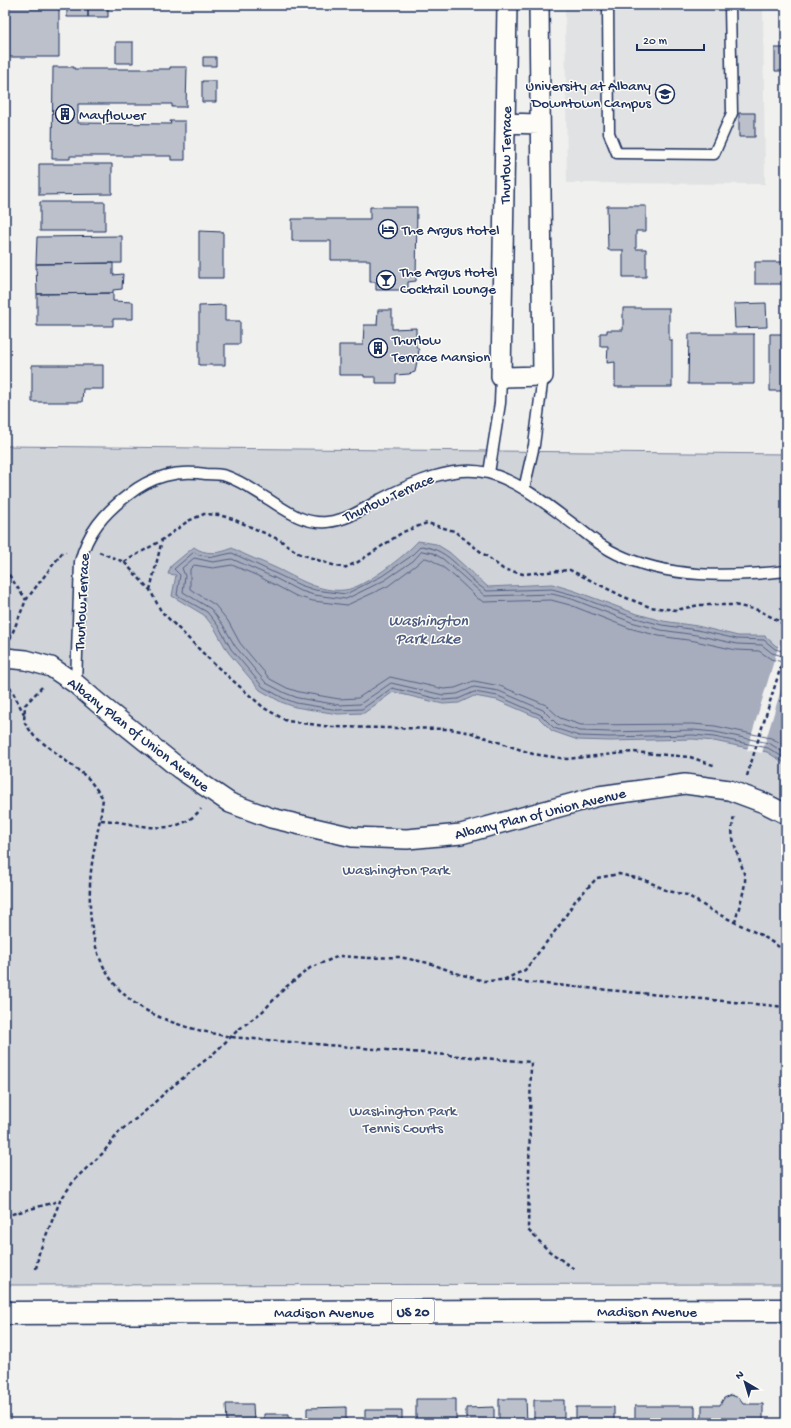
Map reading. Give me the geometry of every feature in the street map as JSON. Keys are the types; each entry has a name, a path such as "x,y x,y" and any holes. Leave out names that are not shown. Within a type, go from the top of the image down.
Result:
{"main road":[{"name":"Madison Avenue","path":"5,1313 786,1310"}],"street":[{"name":"Thurlow Terrace","path":"502,377 507,5"},
{"path":"502,377 543,376 538,5"},
{"path":"506,123 539,124"},
{"name":"Albany Plan of Union Avenue","path":"6,651 26,660 52,667 180,769 230,803 271,818 353,837 407,839 462,834 599,796 685,784 729,790 764,803 786,814"}],"lane":[{"path":"608,5 609,133 617,153 706,154 714,154 732,113 730,5"},
{"path":"524,489 534,445 543,376"},
{"name":"Thurlow Terrace","path":"489,473 500,404 502,377"},
{"name":"Thurlow Terrace","path":"70,680 80,562 84,546 92,531 111,508 134,490 154,479 185,471 225,476 252,488 300,519 325,522 348,518 384,498 441,473 468,470 489,473 524,489 615,553 633,561 696,574 737,576 786,571"}],"path":[{"path":"124,562 162,540 188,521 204,514 219,515 233,519 280,540 303,555 344,568 358,562 403,532 427,523 454,531 504,569 523,574 570,570 624,597 650,606 676,610 699,606 734,605 758,610 779,621 786,627"},
{"path":"150,590 162,540"},
{"path":"6,651 26,600 62,553 84,546 124,562 150,590 161,611 214,664 264,708 287,721 332,728 450,729 479,735 533,754 567,759 639,752 690,757 718,767"},
{"path":"5,569 26,600"},
{"path":"735,923 745,879 734,846 733,820 786,650"},
{"path":"70,680 47,683 34,694 25,705 24,722 34,736 88,778 103,798 90,884 90,929 101,960 111,981 130,1001 153,1015 193,1031 231,1037 531,1062 528,1230 549,1251 574,1269"},
{"path":"5,684 8,684 24,715"},
{"path":"740,772 748,773 754,776"},
{"path":"100,820 164,829 187,822 200,811 214,792"},
{"path":"503,980 525,970 559,926 575,901 597,878 619,874 645,880 668,891 687,896 735,923 763,936 782,949 786,954"},
{"path":"36,1269 39,1253 60,1201 75,1179 102,1154 120,1131 263,1011 286,987 310,968 339,956 369,958 399,957 429,963 484,981 503,980 786,1007"},
{"path":"5,1216 60,1201"}],"shaded area":[{"name":"University at Albany Downtown Campus","path":"565,5 763,5 765,184 567,183"}],"green space":[{"name":"Washington Park","path":"5,446 786,454 786,1284 5,1285"}],"water":[{"name":"Washington Park Lake","path":"418,541 436,544 449,552 488,587 552,584 634,613 663,621 697,626 738,636 765,636 776,646 786,648 786,764 767,752 714,741 693,739 610,741 578,740 552,731 539,718 497,700 474,696 459,703 443,704 393,692 364,713 338,714 295,707 281,702 260,690 228,652 215,629 204,615 172,596 176,575 168,574 171,566 194,547 198,550 213,553 223,552 232,548 309,584 327,589 345,590 363,583 384,570"}],"pier":[{"path":"779,644 786,646 786,673 762,753 747,750"}],"building":[{"path":"7,5 59,5 59,57 8,57 7,30 5,30 5,8"},
{"path":"67,5 88,5 88,17 67,17"},
{"path":"88,5 108,5 108,17 88,17"},
{"path":"238,5 343,5 238,6"},
{"path":"116,42 133,42 133,63 116,63"},
{"path":"775,48 786,48 786,71 775,71"},
{"path":"203,57 216,57 216,66 203,66"},
{"name":"Mayflower","path":"53,67 74,67 74,69 170,69 170,67 187,67 186,107 172,107 172,104 78,104 78,123 171,124 170,121 185,121 185,160 171,160 171,156 70,156 70,159 52,159"},
{"path":"202,81 216,81 216,102 202,102"},
{"path":"739,113 755,113 755,137 739,137"},
{"path":"39,164 112,164 112,194 39,195"},
{"path":"40,202 105,202 105,231 40,231"},
{"path":"607,206 646,206 646,231 636,231 636,249 646,249 646,277 623,277 623,250 608,250"},
{"path":"370,207 417,207 416,281 408,282 408,290 376,290 376,282 370,282 370,260 331,260 331,241 292,241 292,219 370,219"},
{"path":"199,231 223,232 223,278 199,278"},
{"path":"122,236 122,263 36,264 37,237"},
{"path":"755,262 786,262 786,284 755,284"},
{"path":"113,263 113,275 123,274 122,289 113,290 113,293 37,294 36,264"},
{"path":"113,293 113,301 133,302 133,319 113,319 113,326 37,326 37,294"},
{"path":"766,303 767,327 735,328 734,304"},
{"path":"225,305 225,321 240,321 240,344 225,344 225,365 199,365 199,306"},
{"path":"623,308 669,308 669,340 672,340 672,387 615,387 615,362 607,363 608,346 600,346 600,333 607,333 607,330 623,330"},
{"name":"Thurlow Terrace Mansion","path":"378,310 392,310 392,329 416,328 416,346 419,350 415,372 396,375 396,383 376,383 376,377 364,377 364,375 339,375 339,345 363,345 364,325 377,325"},
{"path":"689,334 754,334 754,384 688,384"},
{"path":"770,334 786,334 786,391 770,391"},
{"path":"32,365 103,365 103,389 83,389 82,402 32,402"},
{"path":"731,1395 739,1398 743,1404 763,1404 763,1423 702,1423 702,1405 720,1405 724,1398"},
{"path":"416,1399 456,1399 456,1423 416,1423"},
{"path":"499,1399 526,1399 527,1423 499,1423"},
{"path":"534,1400 564,1400 564,1423 534,1423"},
{"path":"226,1404 253,1404 254,1423 227,1423"},
{"path":"635,1406 695,1406 695,1423 635,1423"},
{"path":"346,1407 346,1423 307,1423 307,1408"},
{"path":"494,1407 494,1423 466,1423 466,1408"},
{"path":"576,1407 614,1407 614,1423 576,1423"},
{"path":"365,1410 402,1410 402,1423 365,1423"},
{"path":"264,1414 289,1414 289,1423 264,1423"},
{"path":"154,1418 173,1418 173,1423 154,1423"}],"place":[{"name":"University at Albany Downtown Campus","path":"665,94"},
{"name":"Mayflower","path":"65,114"},
{"name":"The Argus Hotel","path":"388,229"},
{"name":"The Argus Hotel Cocktail Lounge","path":"386,280"},
{"name":"Thurlow Terrace Mansion","path":"378,348"}],"park label":[{"name":"Washington Park Tennis Courts","path":"403,1118"}]}
